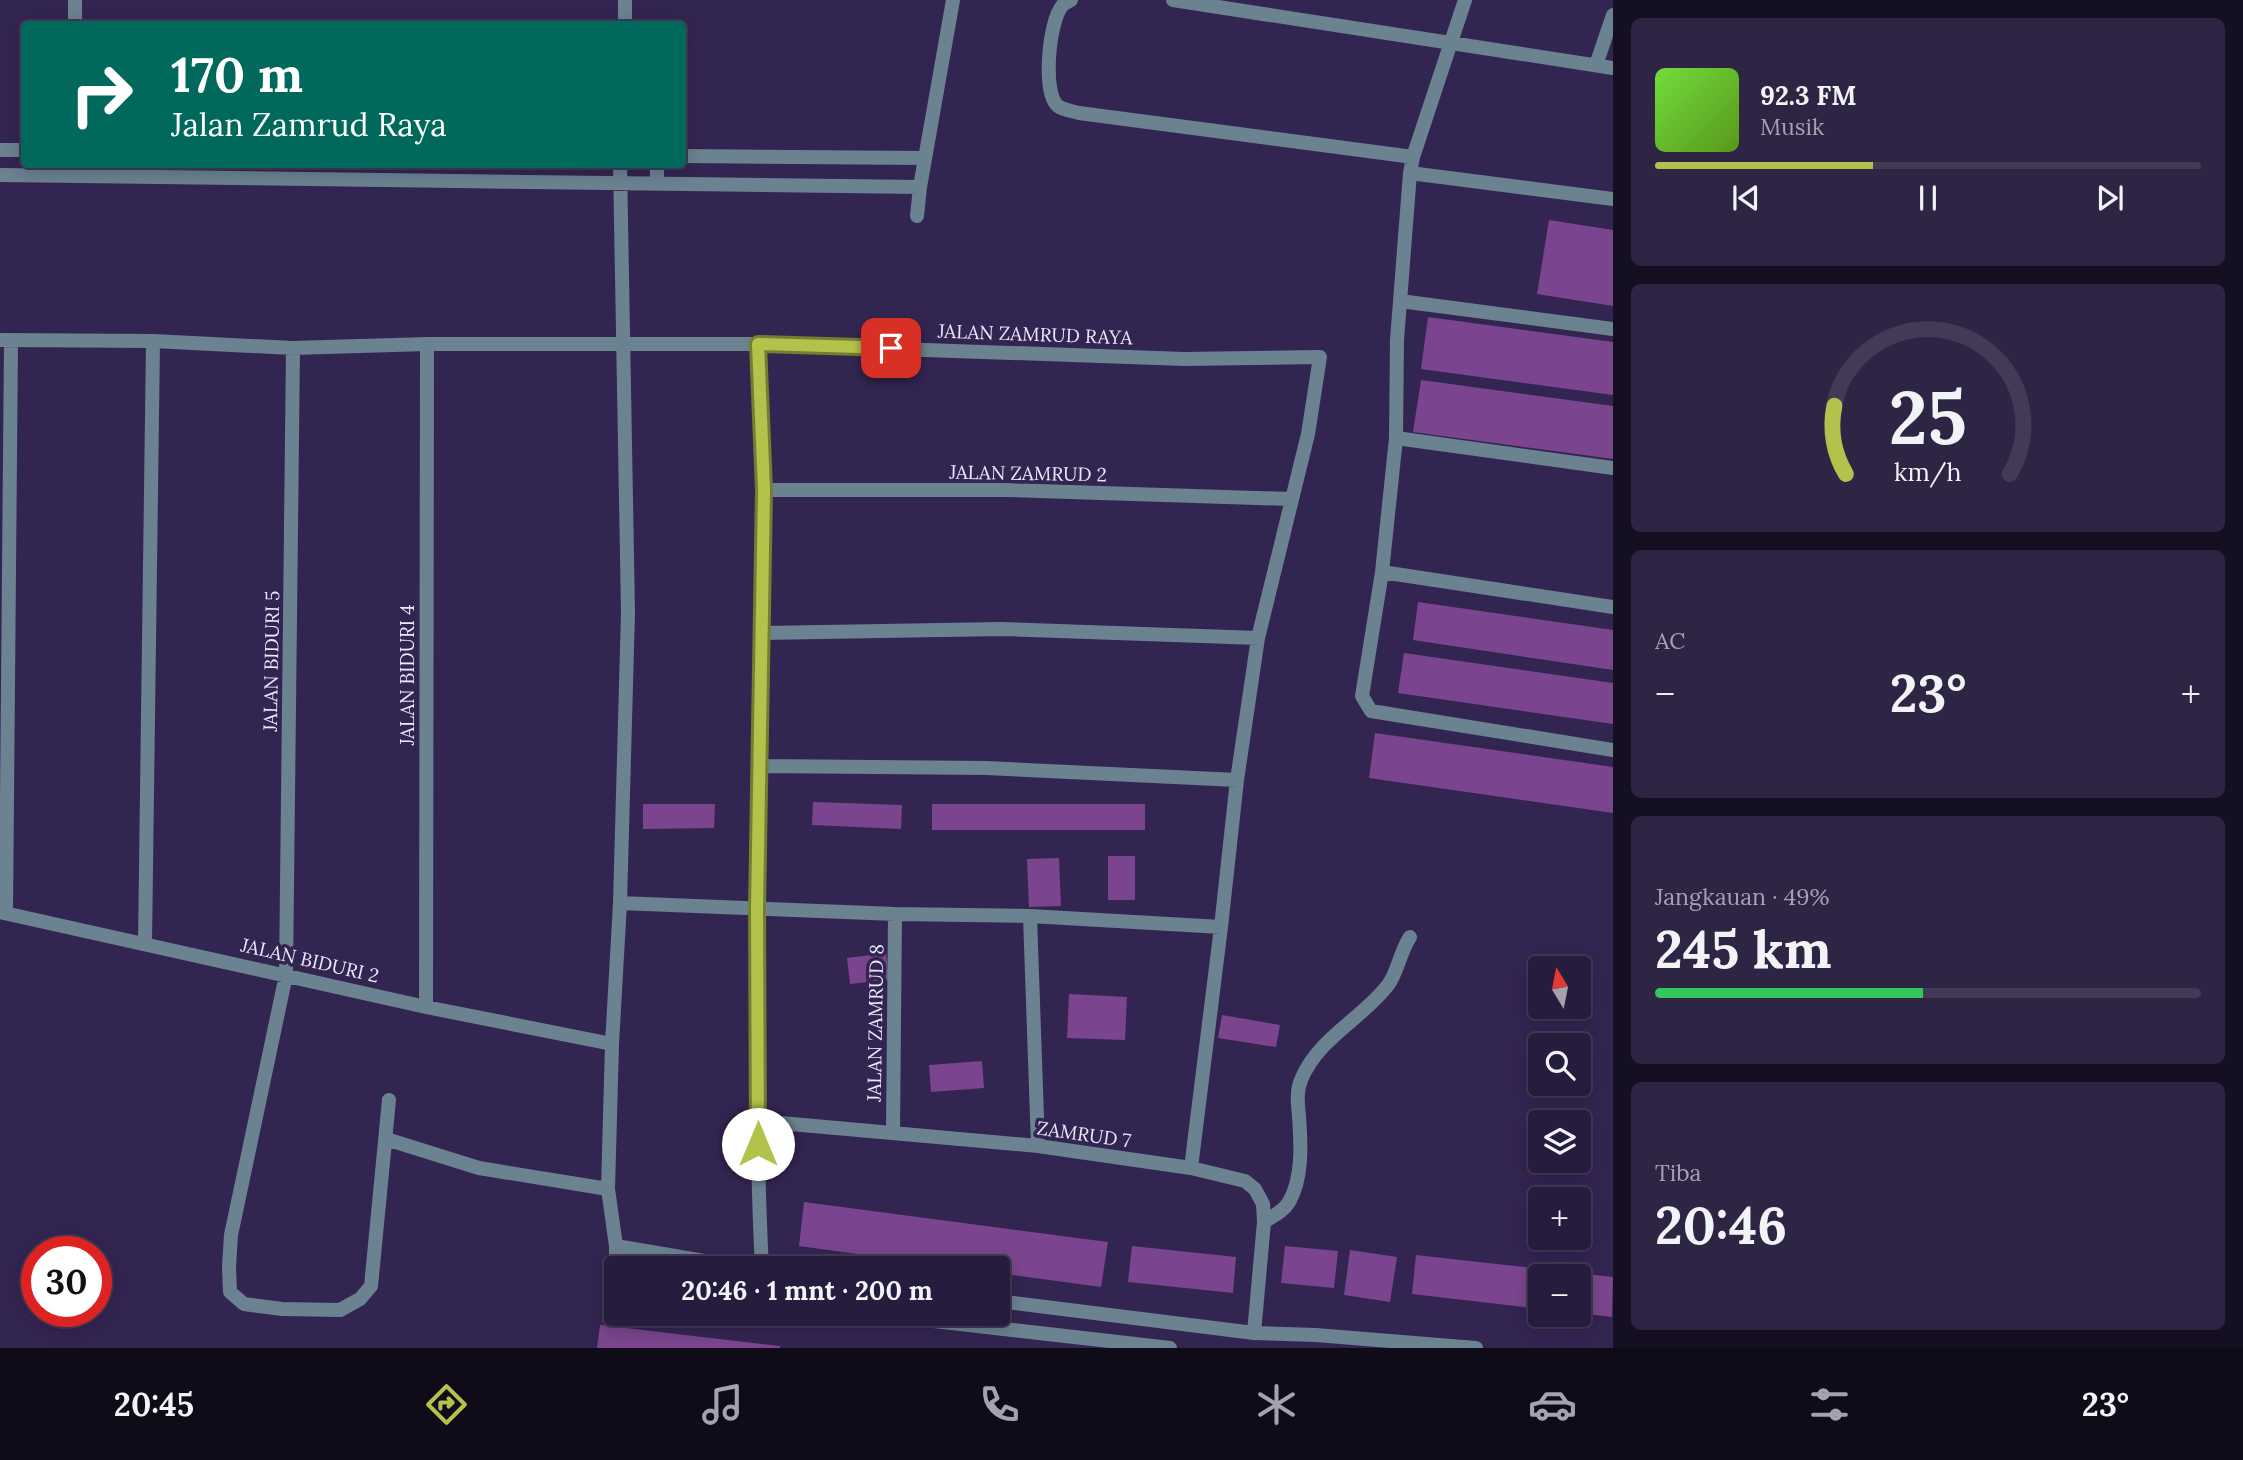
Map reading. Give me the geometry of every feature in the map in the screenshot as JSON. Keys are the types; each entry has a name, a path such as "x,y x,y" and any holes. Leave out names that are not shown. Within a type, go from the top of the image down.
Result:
{"street":[{"path":"75,0 75,21"},
{"path":"625,0 625,21"},
{"path":"917,216 953,0"},
{"path":"1071,0 1061,7 1051,32 1049,84 1053,99 1059,107 1079,113 1413,158"},
{"path":"1174,0 1613,68"},
{"path":"1465,0 1410,173 1397,340 1396,438 1382,572 1363,696 1371,711 1613,750"},
{"path":"1596,65 1613,15"},
{"path":"0,150 21,150"},
{"path":"686,156 925,158"},
{"path":"565,181 566,168"},
{"path":"616,1256 608,1188 620,903 628,612 620,168"},
{"path":"657,168 657,182"},
{"path":"0,175 75,170 382,172 565,181 920,187"},
{"path":"1410,173 1613,200"},
{"path":"1400,301 1613,329"},
{"path":"3,912 6,340"},
{"name":"JALAN ZAMRUD RAYA","path":"6,340 153,341 293,348 622,342 758,344 1184,359 1320,357 1308,434 1291,499"},
{"path":"145,943 153,341"},
{"name":"JALAN BIDURI 4","path":"426,1007 427,344"},
{"path":"758,344 764,490 757,909 762,1256"},
{"name":"JALAN BIDURI 5","path":"293,348 286,975 231,1235 230,1292 244,1304 282,1309 340,1310 360,1299 372,1286 386,1139"},
{"path":"1396,438 1613,468"},
{"name":"JALAN ZAMRUD 2","path":"764,490 1008,491 1291,499"},
{"path":"1191,1168 1237,780 1258,638 1291,499"},
{"path":"1382,572 1613,607"},
{"path":"762,633 1001,629 1258,638"},
{"path":"760,766 987,768 1237,780"},
{"path":"620,903 895,914 1030,916 1221,927"},
{"name":"JALAN BIDURI 2","path":"3,912 426,1007 612,1044"},
{"name":"JALAN ZAMRUD 8","path":"892,1133 895,914"},
{"path":"1030,916 1038,1146"},
{"path":"1264,1222 1289,1202 1295,1185 1299,1166 1297,1094 1301,1080 1312,1060 1336,1032 1369,1006 1390,983 1402,950 1410,937"},
{"path":"389,1100 386,1139 479,1168 608,1188"},
{"name":"ZAMRUD 7","path":"758,1121 1038,1146 1191,1168 1245,1181 1255,1189 1263,1204 1264,1222 1254,1333"},
{"path":"616,1246 675,1256"},
{"path":"1010,1302 1254,1333 1279,1341 1476,1348"},
{"path":"978,1326 1170,1348"}],"building":[{"path":"1549,220 1613,230 1613,306 1537,294"},
{"path":"1428,317 1613,342 1613,395 1421,369"},
{"path":"1421,380 1613,406 1613,459 1413,432"},
{"path":"1418,602 1613,630 1613,670 1413,640"},
{"path":"1404,653 1613,683 1613,724 1398,693"},
{"path":"1375,733 1613,767 1613,813 1369,778"},
{"path":"813,802 902,805 901,829 812,825"},
{"path":"643,804 715,804 714,828 643,829"},
{"path":"932,804 1145,804 1145,830 932,830"},
{"path":"1108,856 1135,856 1135,900 1108,900"},
{"path":"1059,858 1061,906 1029,907 1027,859"},
{"path":"886,953 889,980 850,984 847,958"},
{"path":"1069,994 1127,997 1125,1040 1067,1038"},
{"path":"1222,1015 1280,1025 1276,1047 1218,1038"},
{"path":"982,1061 984,1088 931,1092 929,1065"},
{"path":"804,1202 1108,1242 1101,1287 1010,1275 1010,1256 872,1256 799,1246"},
{"path":"1132,1246 1236,1257 1233,1293 1128,1282"},
{"path":"1285,1246 1338,1251 1334,1288 1281,1283"},
{"path":"1350,1250 1397,1257 1390,1302 1344,1295"},
{"path":"1416,1255 1528,1268 1528,1308 1412,1294"},
{"path":"1591,1275 1613,1277 1612,1317 1591,1315"},
{"path":"600,1325 780,1346 780,1348 597,1348"}],"route":[{"path":"758,1144 757,909 764,490 758,344 891,348"}]}
